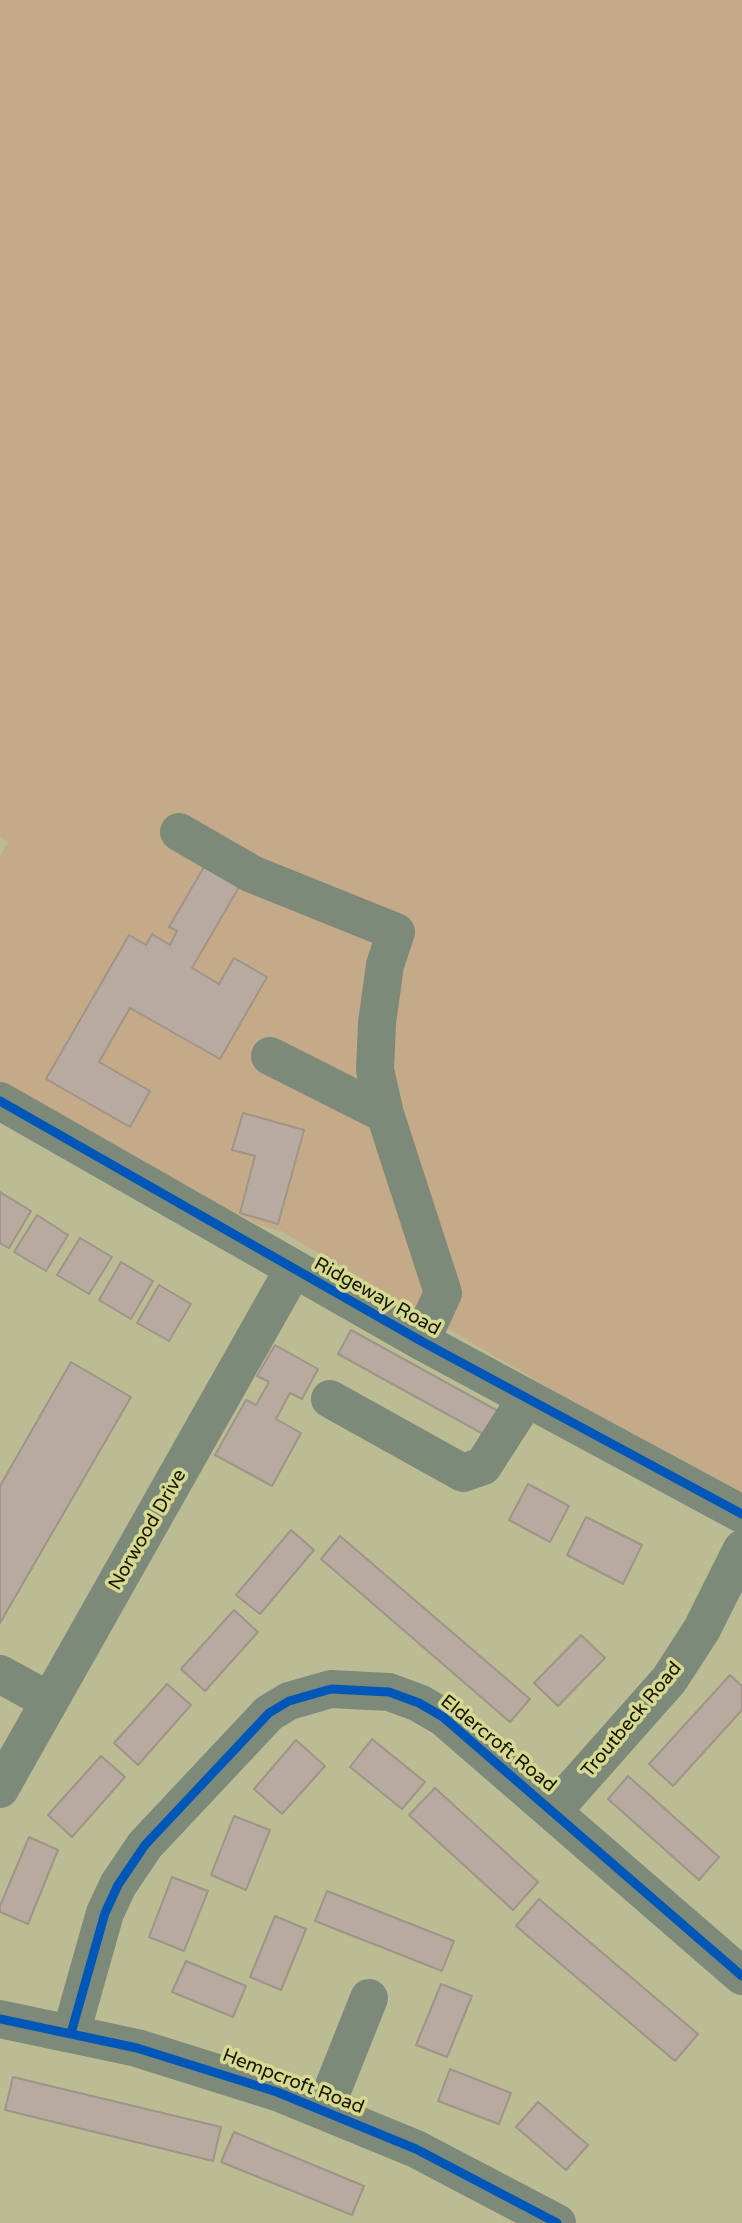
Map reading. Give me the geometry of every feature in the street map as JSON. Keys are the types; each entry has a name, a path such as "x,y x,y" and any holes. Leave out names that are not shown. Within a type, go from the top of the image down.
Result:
{"street":[{"path":"179,832 252,874 396,932 385,965 377,1023 375,1070 385,1114 443,1293 421,1341"},
{"path":"270,1056 385,1114"},
{"name":"Ridgeway Road","path":"0,1101 293,1270 742,1514"},
{"name":"Norwood Drive","path":"0,1789 293,1270"},
{"path":"330,1399 463,1474 483,1466 526,1399"},
{"name":"Troutbeck Road","path":"553,1811 670,1680 702,1629 742,1549"},
{"path":"0,1674 49,1701"},
{"name":"Eldercroft Road","path":"71,2033 98,1932 112,1897 145,1845 252,1729 289,1701 315,1692 350,1688 389,1692 419,1703 443,1717 742,1976"},
{"path":"324,2111 370,1994"},
{"name":"Hempcroft Road","path":"0,2018 181,2060 324,2111 440,2161 557,2223"}],"shaded area":[{"path":"0,0 742,0 742,1492 556,1392 281,1231 256,1224 0,1082 0,856 8,842 0,837"}],"building":[{"path":"204,867 239,887 192,968 219,984 234,958 267,977 220,1059 130,1008 99,1062 150,1091 130,1127 46,1079 129,935 146,945 152,934 170,945 177,931 169,927"},
{"path":"243,1113 304,1130 278,1224 240,1213 255,1156 232,1150"},
{"path":"0,1192 31,1211 9,1248 0,1243"},
{"path":"37,1215 68,1235 46,1271 14,1252"},
{"path":"80,1238 112,1257 89,1294 57,1275"},
{"path":"121,1262 153,1281 131,1319 99,1300"},
{"path":"159,1285 191,1304 169,1341 137,1323"},
{"path":"351,1330 498,1411 485,1435 338,1354"},
{"path":"275,1345 318,1369 302,1399 290,1393 276,1419 301,1433 272,1486 215,1455 246,1400 256,1405 269,1382 257,1376"},
{"path":"71,1362 131,1397 0,1623 0,1486"},
{"path":"528,1484 569,1506 550,1542 509,1520"},
{"path":"586,1517 642,1545 623,1584 567,1555"},
{"path":"291,1530 314,1550 260,1614 236,1595"},
{"path":"340,1536 530,1699 510,1722 321,1559"},
{"path":"234,1610 258,1632 205,1691 181,1669"},
{"path":"581,1635 605,1658 558,1706 534,1683"},
{"path":"730,1675 742,1686 742,1710 673,1786 649,1764"},
{"path":"167,1684 191,1705 138,1765 114,1743"},
{"path":"372,1739 425,1782 402,1809 350,1767"},
{"path":"296,1740 325,1766 282,1814 254,1789"},
{"path":"101,1756 125,1777 72,1837 48,1815"},
{"path":"628,1776 719,1857 699,1880 608,1799"},
{"path":"435,1788 538,1882 513,1910 409,1815"},
{"path":"234,1816 270,1830 246,1890 211,1875"},
{"path":"29,1837 58,1850 28,1924 0,1912 0,1906"},
{"path":"172,1877 208,1891 184,1951 149,1937"},
{"path":"327,1891 454,1941 442,1971 315,1921"},
{"path":"539,1899 698,2034 675,2061 516,1926"},
{"path":"275,1916 306,1929 281,1990 250,1977"},
{"path":"186,1961 246,1986 233,2017 172,1992"},
{"path":"441,1984 472,1996 447,2057 416,2045"},
{"path":"450,2069 511,2093 499,2124 438,2101"},
{"path":"13,2077 221,2127 213,2161 5,2110"},
{"path":"538,2102 588,2145 566,2170 516,2127"},
{"path":"234,2132 364,2186 352,2215 221,2162"}],"cycle path":[{"path":"0,1101 421,1341 742,1514"},
{"path":"71,2033 105,1913 118,1885 145,1845 269,1713 289,1701 331,1689 389,1692 419,1703 443,1717 742,1976"},
{"path":"0,2019 137,2048 277,2092 416,2149 557,2223"}]}
